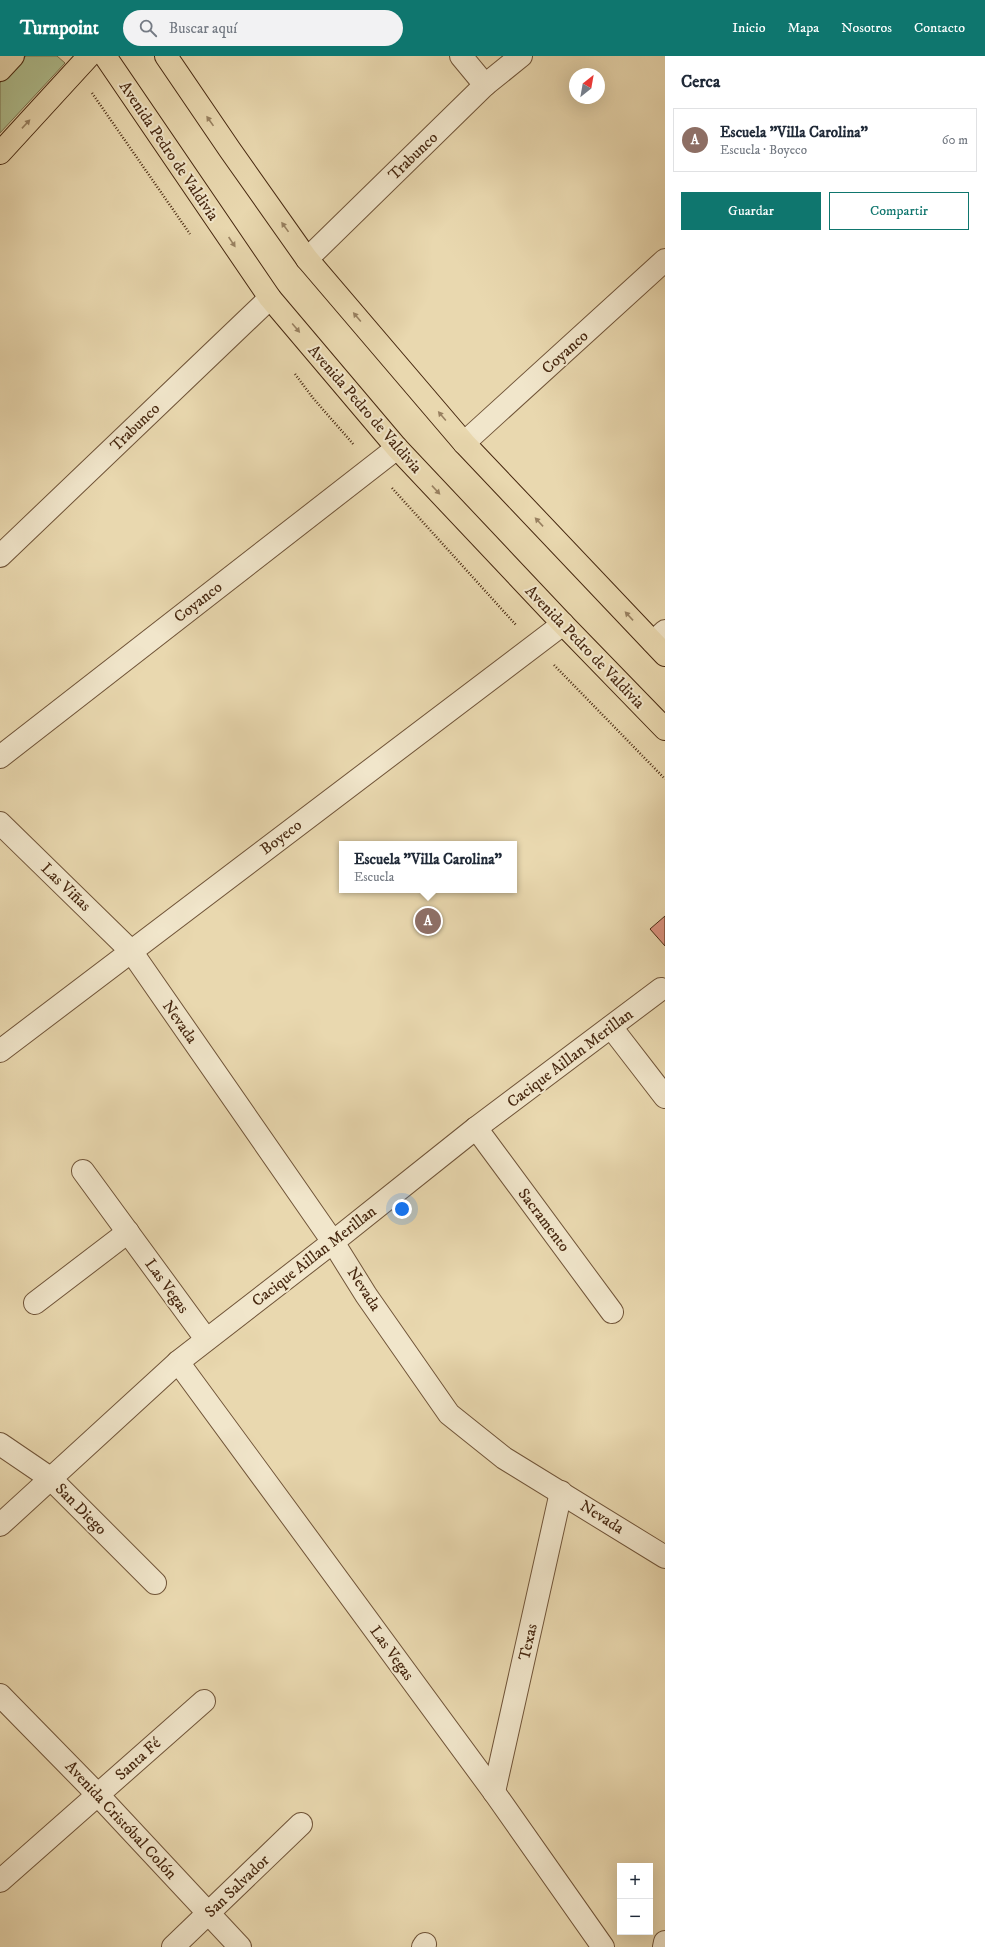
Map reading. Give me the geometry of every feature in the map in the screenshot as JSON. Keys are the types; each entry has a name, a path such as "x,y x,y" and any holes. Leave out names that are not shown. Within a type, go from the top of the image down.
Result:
{"main road":[{"path":"0,70 14,56"},
{"path":"0,153 89,56"},
{"name":"Avenida Pedro de Valdivia","path":"105,56 270,298 397,448 665,730"},
{"path":"166,56 307,259 464,443 661,642"}],"street":[{"path":"461,56 485,85"},
{"name":"Trabunco","path":"307,259 485,85 520,56"},
{"name":"Coyanco","path":"464,443 665,260"},
{"name":"Trabunco","path":"0,556 270,298"},
{"name":"Coyanco","path":"0,757 397,448"},
{"name":"Boyeco","path":"0,1051 563,624"},
{"name":"Las Viñas","path":"0,823 131,951"},
{"name":"Nevada","path":"131,951 333,1242 366,1295 449,1414 504,1458 665,1557"},
{"name":"Cacique Aillan Merillan","path":"0,1525 178,1362 206,1339 333,1242 476,1128 661,989"},
{"path":"611,1027 665,1097"},
{"name":"Sacramento","path":"476,1128 612,1312"},
{"name":"Las Vegas","path":"83,1171 206,1339"},
{"path":"35,1304 128,1232"},
{"name":"Las Vegas","path":"178,1362 494,1792 603,1947"},
{"name":"San Diego","path":"0,1444 50,1478 155,1583"},
{"name":"Texas","path":"494,1792 561,1492"},
{"name":"Avenida Cristóbal Colón","path":"0,1695 98,1795 240,1947"},
{"name":"Santa Fé","path":"0,1881 204,1701"},
{"name":"San Salvador","path":"173,1947 301,1824"},
{"path":"664,1947 665,1942"}],"green space":[{"path":"26,56 57,56 65,63 0,133 0,83"}],"building":[{"path":"665,916 665,946 650,929"}],"place":[{"name":"Escuela \"Villa Carolina\"","path":"428,921"}]}
